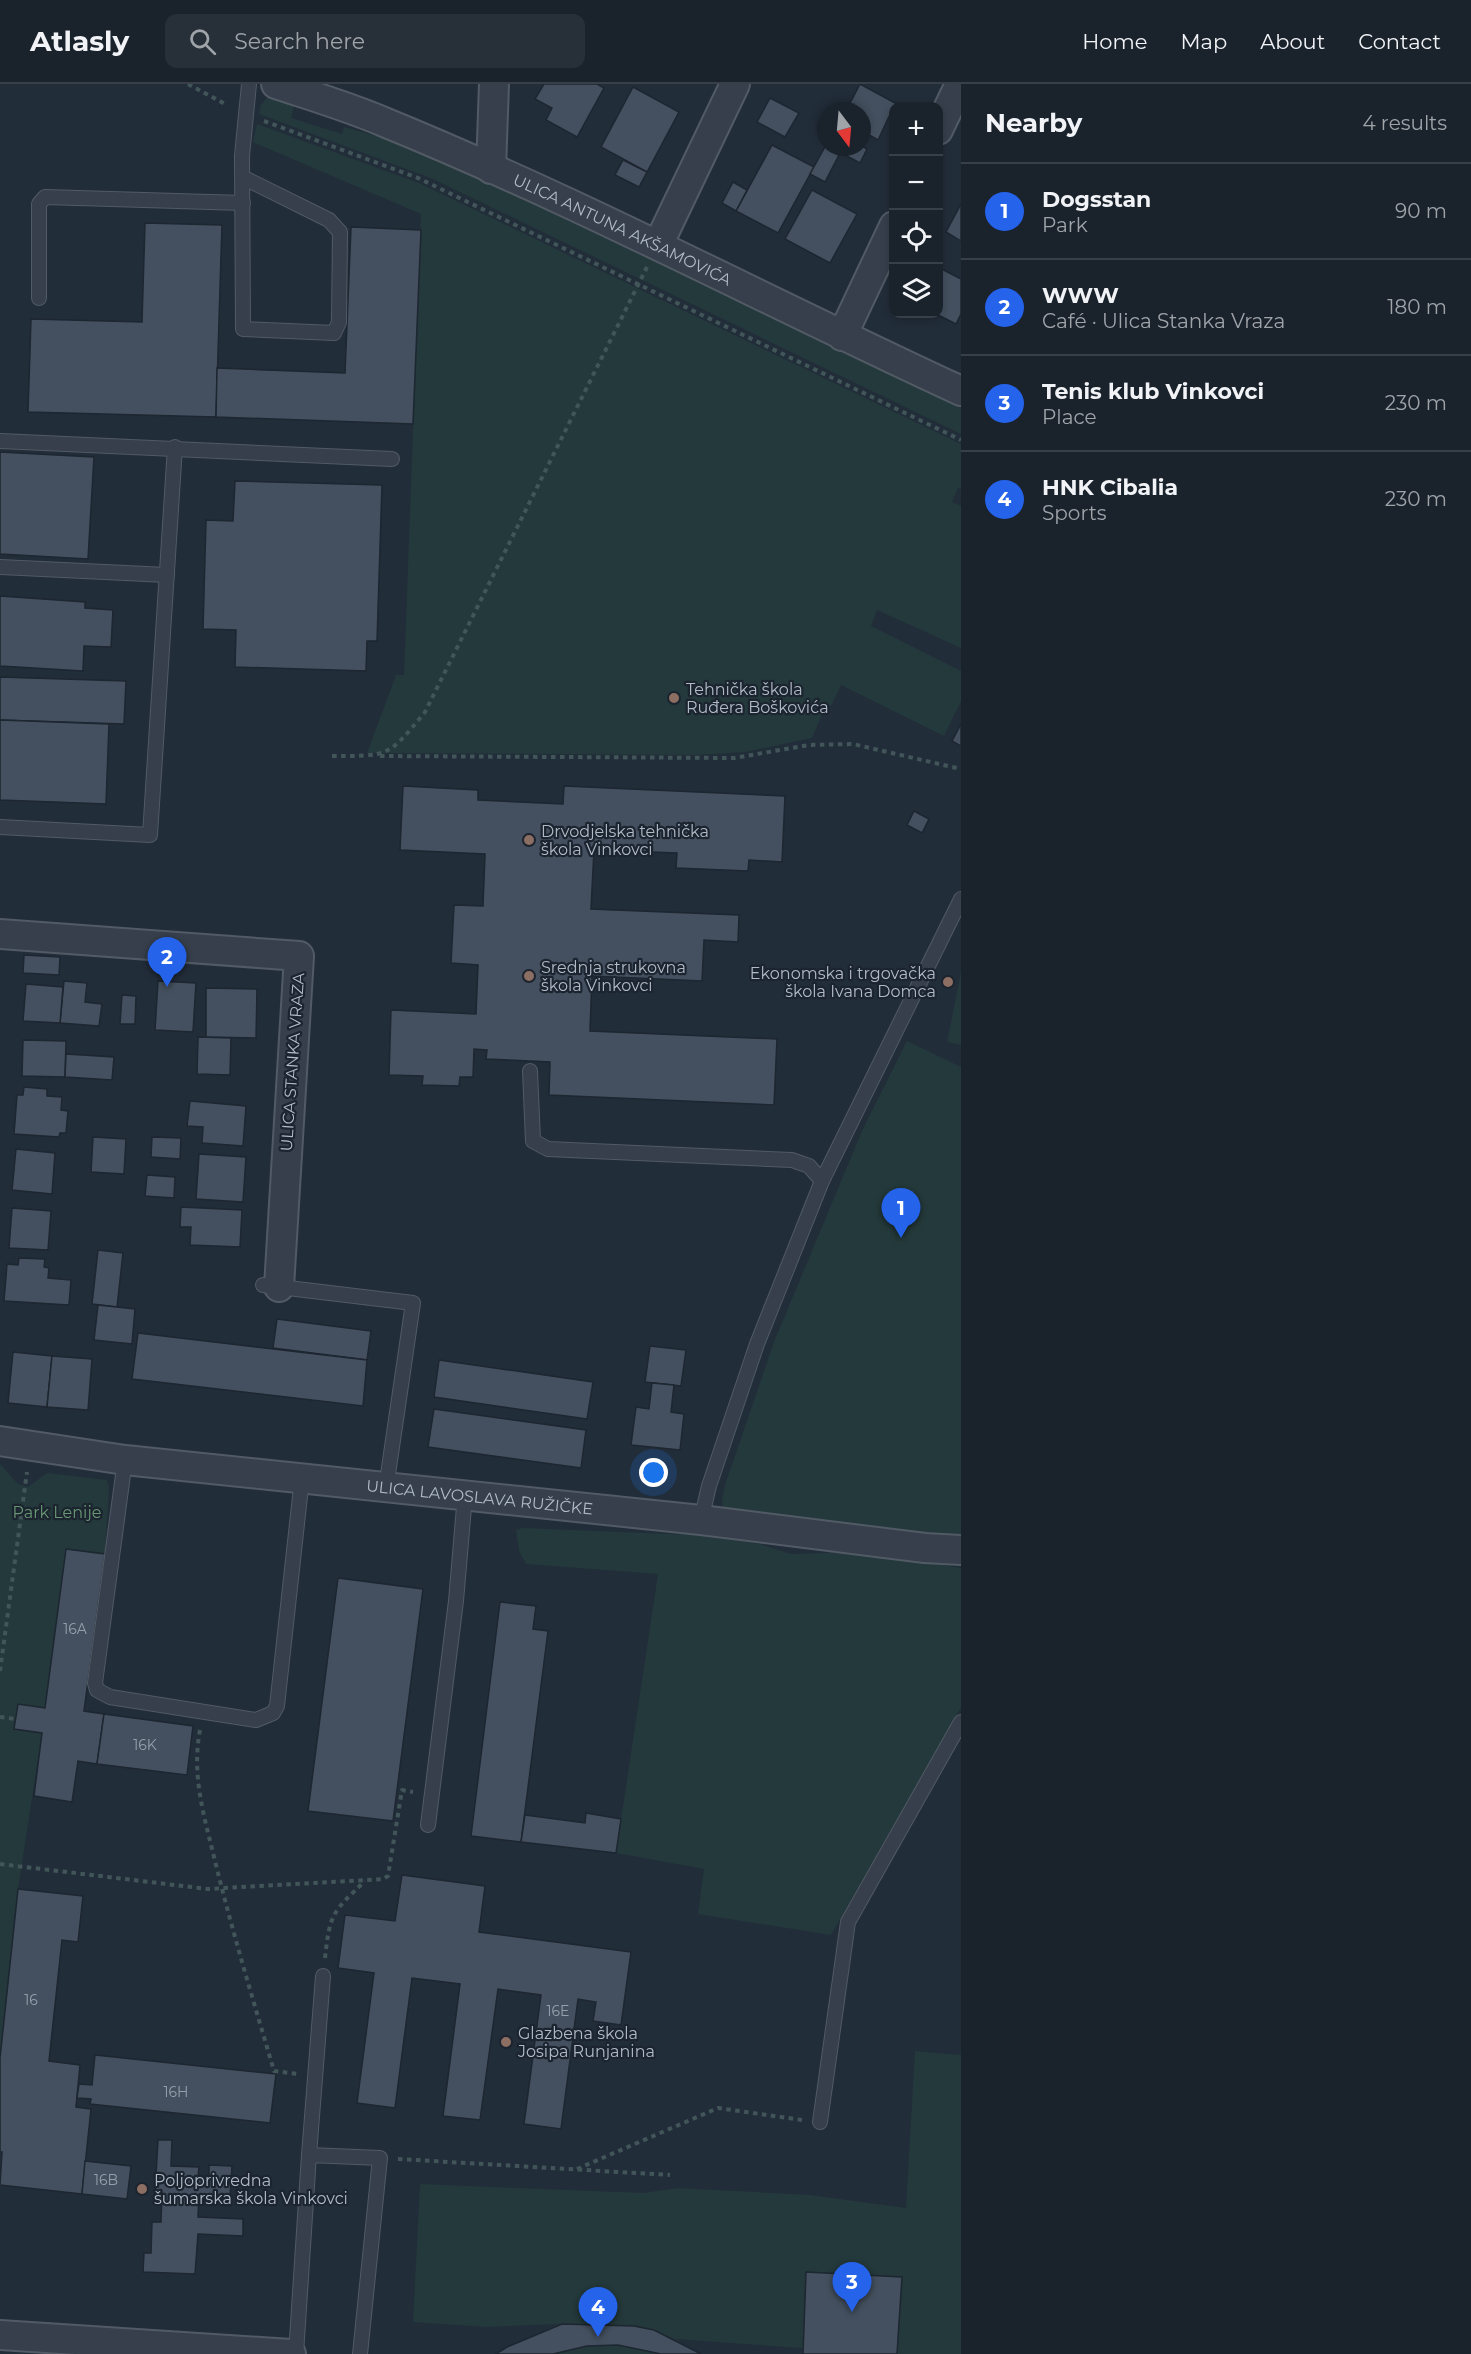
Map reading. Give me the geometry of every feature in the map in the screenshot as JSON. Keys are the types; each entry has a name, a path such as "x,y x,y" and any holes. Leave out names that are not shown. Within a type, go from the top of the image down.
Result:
{"street":[{"name":"ULICA ANTUNA AKŠAMOVIĆA","path":"276,84 383,121 491,169 658,245 842,336 961,391"},
{"path":"491,169 494,84"},
{"path":"658,245 735,84"},
{"path":"943,121 960,84"},
{"path":"842,336 889,237"},
{"name":"ULICA STANKA VRAZA","path":"0,934 299,956 271,1286"},
{"name":"ULICA LAVOSLAVA RUŽIČKE","path":"0,1441 30,1448 125,1460 701,1520 925,1548 961,1550"},
{"path":"0,2335 291,2354"}],"lane":[{"path":"242,177 329,220 340,232 339,322 334,333 243,329 242,177 249,84"},
{"path":"39,298 39,204 45,197 243,203"},
{"path":"0,441 175,447 392,459"},
{"path":"0,828 150,835 175,447"},
{"path":"0,567 167,575"},
{"path":"701,1520 709,1486 758,1344 822,1181 961,899"},
{"path":"530,1071 533,1141 549,1149 792,1160 809,1166 822,1181"},
{"path":"271,1286 413,1303 386,1488"},
{"path":"125,1460 95,1683 97,1690 110,1697 256,1720 273,1713 277,1706 302,1478"},
{"path":"428,1825 456,1601 465,1495"},
{"path":"820,2122 848,1922 961,1722"},
{"path":"296,2354 323,1976"},
{"path":"309,2155 380,2158 360,2354"}],"path":[{"path":"188,84 246,116 418,178 961,440"},
{"path":"376,756 396,746 425,712 658,245"},
{"path":"332,756 734,759 809,745 853,744 961,769"},
{"path":"0,1671 30,1448"},
{"path":"203,1712 195,1773 222,1889 274,2072 316,2076"},
{"path":"0,1717 16,1719"},
{"path":"0,1864 186,1888 222,1889 383,1879 388,1876 402,1790 431,1796"},
{"path":"323,1976 328,1925 344,1898 365,1880"},
{"path":"577,2169 718,2108 820,2122"},
{"path":"380,2158 670,2175"}],"green space":[{"path":"271,93 295,102 291,118 342,134 344,127 405,144 961,405 961,434 433,179 259,114 261,105"},
{"path":"257,124 419,183 961,444 961,489 958,488 952,502 961,506 961,648 877,610 871,626 961,671 961,701 944,736 841,685 831,706 826,705 812,738 745,752 697,755 367,753 396,675 404,675 421,214 253,142"},
{"path":"961,972 961,1045 947,1042"},
{"path":"907,1041 961,1067 961,1539 723,1510 722,1499 725,1485 774,1342 862,1131"},
{"name":"Park Lenije","path":"0,1464 18,1484 28,1487 47,1473 107,1480 109,1487 105,1554 66,1549 45,1708 18,1705 15,1729 42,1733 18,1889 0,2058"},
{"path":"523,1528 695,1535 760,1544 791,1554 859,1552 961,1568 961,1707 831,1935 698,1914 704,1869 616,1853 658,1574 526,1564 519,1551 516,1530"},
{"path":"915,2051 961,2055 961,2354 803,2354 802,2348 675,2339 701,2354 496,2354 559,2324 486,2327 413,2322 420,2184 643,2193 678,2188 810,2195 906,2208"}],"building":[{"path":"544,84 597,84 604,88 577,137 546,120 552,108 535,99"},
{"path":"860,84 893,102 889,102 889,117 878,140 871,136 871,102 851,102"},
{"path":"633,87 679,112 647,172 601,147"},
{"path":"770,98 799,113 785,137 757,122"},
{"path":"772,145 814,167 778,233 736,211"},
{"path":"820,156 838,156 825,182 810,174"},
{"path":"847,156 864,156 860,163"},
{"path":"623,160 647,172 639,187 615,175"},
{"path":"733,182 747,190 736,211 722,203"},
{"path":"812,190 857,214 830,263 785,239"},
{"path":"961,204 961,241 946,232"},
{"path":"145,223 222,225 216,417 28,412 31,319 142,322"},
{"path":"351,227 421,230 413,424 216,417 217,368 345,373"},
{"path":"943,270 961,279 961,314 956,324 943,318"},
{"path":"0,452 94,457 88,559 0,554"},
{"path":"235,481 382,485 377,641 367,641 366,671 235,667 236,630 203,629 206,520 233,521"},
{"path":"0,596 85,602 85,608 113,610 111,647 84,646 83,671 0,666"},
{"path":"0,677 126,681 124,724 0,720"},
{"path":"0,720 109,724 106,804 0,800"},
{"path":"961,724 961,746 952,741"},
{"path":"403,786 478,790 478,800 563,804 564,786 785,796 782,862 749,860 748,871 676,868 677,853 594,850 591,909 739,915 738,942 704,940 702,981 592,976 590,1031 777,1039 774,1105 549,1095 550,1062 486,1059 487,1050 474,1049 473,1077 460,1077 459,1086 422,1085 423,1076 389,1075 391,1010 476,1014 478,965 451,963 454,905 483,906 485,854 400,850"},
{"path":"914,811 929,819 922,833 907,825"},
{"path":"24,955 60,957 59,975 23,973"},
{"path":"64,981 87,983 85,1002 102,1004 99,1026 60,1023"},
{"path":"158,981 196,983 193,1032 155,1030"},
{"path":"26,984 63,987 60,1023 23,1021"},
{"path":"206,988 257,989 256,1038 206,1037"},
{"path":"122,995 136,996 135,1024 120,1024"},
{"path":"198,1037 231,1038 230,1075 197,1074"},
{"path":"23,1040 66,1041 65,1077 22,1076"},
{"path":"66,1054 114,1057 112,1080 65,1077"},
{"path":"24,1087 47,1089 47,1096 62,1097 61,1110 68,1111 66,1133 60,1133 59,1137 14,1134 17,1095 23,1095"},
{"path":"190,1101 246,1106 243,1146 202,1143 203,1127 187,1126"},
{"path":"93,1137 126,1139 124,1174 91,1172"},
{"path":"152,1137 181,1138 180,1159 151,1157"},
{"path":"16,1149 55,1153 52,1194 12,1190"},
{"path":"199,1154 246,1157 243,1202 196,1199"},
{"path":"147,1175 175,1177 174,1198 145,1196"},
{"path":"181,1207 242,1210 240,1247 190,1245 191,1227 180,1227"},
{"path":"12,1208 51,1211 48,1250 9,1248"},
{"path":"98,1250 123,1253 117,1307 92,1304"},
{"path":"19,1258 45,1259 44,1267 49,1268 48,1278 71,1280 69,1305 4,1301 7,1264 18,1265"},
{"path":"98,1305 135,1309 132,1344 94,1340"},
{"path":"277,1319 371,1331 367,1360 273,1348"},
{"path":"138,1333 367,1360 363,1406 132,1379"},
{"path":"650,1346 686,1350 681,1386 645,1382"},
{"path":"13,1352 52,1356 47,1407 8,1403"},
{"path":"52,1356 92,1359 88,1410 47,1407"},
{"path":"439,1360 593,1382 587,1419 434,1397"},
{"path":"652,1383 674,1385 671,1412 684,1414 680,1450 631,1445 636,1407 649,1409"},
{"path":"434,1409 586,1430 581,1468 428,1447"},
{"path":"66,1549 105,1554 84,1711 104,1714 97,1764 78,1761 72,1802 34,1796 42,1733 14,1729 18,1704 45,1708"},
{"path":"338,1578 423,1589 393,1821 308,1811"},
{"path":"500,1602 536,1606 533,1629 548,1631 521,1842 471,1836"},
{"path":"104,1714 193,1726 187,1775 97,1764"},
{"path":"586,1813 621,1819 616,1853 521,1842 525,1815 585,1823"},
{"path":"402,1875 485,1886 479,1932 631,1952 621,2025 593,2021 596,2002 578,1999 561,2129 524,2124 541,1995 498,1989 480,2120 443,2116 460,1984 412,1978 395,2108 357,2103 374,1973 338,1968 345,1915 395,1921"},
{"path":"18,1889 83,1896 78,1942 62,1940 49,2061 80,2065 76,2107 91,2109 82,2194 0,2185 2,2152 0,2152 0,2058"},
{"path":"95,2055 276,2074 270,2123 90,2104 91,2099 77,2098 79,2084 92,2085"},
{"path":"158,2140 172,2140 171,2166 199,2167 198,2177 209,2177 209,2165 232,2166 230,2197 199,2195 198,2217 243,2219 243,2236 198,2234 195,2274 143,2272 144,2253 151,2253 152,2222 161,2222 162,2193 155,2192"},
{"path":"85,2161 131,2166 127,2199 82,2194"},
{"path":"806,2272 902,2277 897,2354 803,2354"},
{"path":"562,2324 634,2326 654,2330 701,2354 661,2354 618,2345 587,2346 553,2354 496,2354 507,2347"}],"place":[{"name":"Tehnička škola Ruđera Boškovića","path":"674,698"},
{"name":"Drvodjelska tehnička škola Vinkovci","path":"529,840"},
{"name":"Srednja strukovna škola Vinkovci","path":"529,976"},
{"name":"Ekonomska i trgovačka škola Ivana Domca","path":"948,982"},
{"name":"WWW","path":"167,987"},
{"name":"Dogsstan","path":"901,1238"},
{"name":"Glazbena škola Josipa Runjanina","path":"506,2042"},
{"name":"Poljoprivredna šumarska škola Vinkovci","path":"142,2189"},
{"name":"Tenis klub Vinkovci","path":"852,2312"},
{"name":"HNK Cibalia","path":"598,2337"}]}
